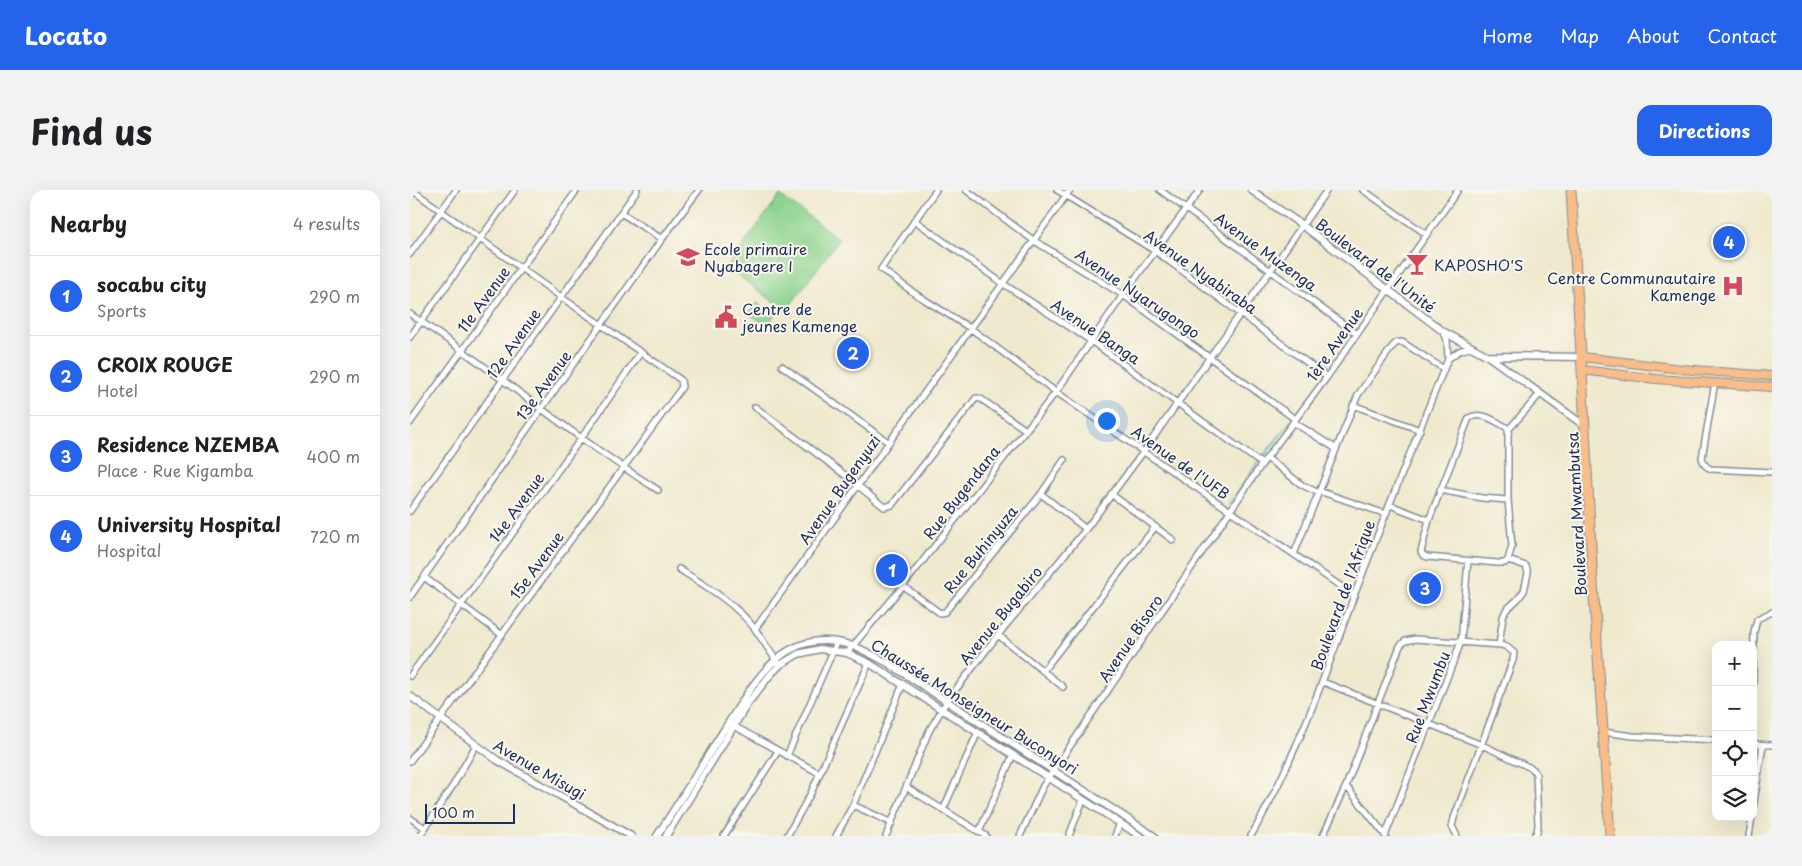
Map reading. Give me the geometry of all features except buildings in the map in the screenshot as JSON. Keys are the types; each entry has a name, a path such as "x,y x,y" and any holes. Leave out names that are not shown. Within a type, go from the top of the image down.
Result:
{"highway":[{"name":"Boulevard Mwambutsa","path":"1571,190 1610,836"}],"main road":[{"path":"1582,357 1681,369 1772,376"},
{"path":"1582,370 1656,379 1772,387"}],"street":[{"path":"412,190 641,352"},
{"path":"410,254 456,190"},
{"path":"410,338 516,190"},
{"name":"11e Avenue","path":"410,423 577,190"},
{"name":"12e Avenue","path":"410,511 637,190"},
{"name":"13e Avenue","path":"410,597 662,239 699,190"},
{"path":"914,220 936,190"},
{"name":"Avenue Nyarugongo","path":"966,190 1033,240 1123,295 1294,421 1335,448"},
{"name":"Avenue Nyabiraba","path":"1057,190 1155,252 1327,377"},
{"name":"Avenue Bugenyuzi","path":"755,629 1070,190"},
{"name":"Avenue Muzenga","path":"1160,190 1357,334"},
{"name":"Rue Bugendana","path":"847,654 1056,392 1123,295 1200,190"},
{"name":"Boulevard de l'Unité","path":"1251,190 1302,225 1444,332 1488,356 1585,426"},
{"name":"Avenue Bugabiro","path":"886,836 929,731 942,708 998,635 1086,529 1144,451 1327,190"},
{"path":"1363,190 1426,234"},
{"name":"1ère Avenue","path":"1231,512 1262,464 1327,377 1457,190"},
{"path":"621,213 662,239"},
{"name":"Avenue de l'UFB","path":"914,220 881,269 917,295 970,328 1056,392 1354,596"},
{"name":"Avenue Banga","path":"914,220 1002,283 1091,341 1262,464"},
{"path":"410,314 503,379 622,468 658,490"},
{"name":"Boulevard de l'Afrique","path":"1251,836 1284,771 1323,682 1354,596 1448,359 1447,340 1444,332"},
{"path":"1294,554 1353,405 1363,387 1396,343 1402,342 1444,369"},
{"path":"1448,359 1459,351 1473,347"},
{"name":"15e Avenue","path":"410,761 682,388 681,380 641,352"},
{"name":"14e Avenue","path":"410,676 582,438 641,352"},
{"path":"1488,356 1582,357"},
{"path":"782,366 888,442"},
{"path":"1715,382 1702,458 1703,463 1706,467 1712,469 1772,472"},
{"path":"1510,429 1486,417 1473,416 1469,418 1428,520 1421,552 1423,555 1468,561 1504,563 1508,560 1512,546 1508,500 1508,440 1510,429 1540,394"},
{"path":"755,407 884,507 892,505 976,398 982,399 1026,430"},
{"path":"1353,405 1420,430"},
{"path":"1267,458 1302,485 1386,514"},
{"name":"Rue Buhinyuza","path":"903,586 943,614 1041,494 1064,460"},
{"path":"1440,490 1482,498 1508,500"},
{"path":"1041,494 1086,529"},
{"path":"1111,494 1173,540"},
{"path":"1390,505 1428,520"},
{"name":"Avenue Bisoro","path":"1020,836 1037,798 1049,778 1231,512"},
{"path":"1043,671 1155,527"},
{"path":"1499,645 1503,617 1506,610 1521,596 1528,573 1526,566 1508,560"},
{"name":"Rue Mwumbu","path":"1386,836 1461,642 1468,561"},
{"path":"679,568 727,602 747,619 780,665"},
{"path":"424,577 502,635"},
{"path":"1755,641 1757,619 1772,612"},
{"path":"998,635 1063,687"},
{"path":"1324,836 1346,786 1400,646 1405,641 1414,639 1499,645 1508,648 1514,653 1454,818 1452,826 1457,836"},
{"name":"Chaussée Monseigneur Buconyori","path":"666,836 753,684 764,670 776,659 797,647 822,641 852,646 888,664 1154,836"},
{"path":"787,756 837,642"},
{"name":"Chaussée Monseigneur Buconyori","path":"658,836 731,725 759,688 780,665 789,659 807,651 820,649 847,654 869,664 942,708 1140,836"},
{"path":"787,836 800,815 869,664"},
{"path":"1323,682 1482,745 1533,769 1536,774 1538,826 1534,836"},
{"path":"836,836 853,805 903,684"},
{"name":"Avenue Misugi","path":"410,696 497,760 631,836"},
{"path":"731,725 819,773"},
{"path":"943,810 978,732"},
{"path":"1603,732 1633,736 1712,740"},
{"path":"1757,744 1772,745"},
{"path":"1757,785 1764,745"},
{"path":"420,836 477,746"},
{"path":"724,836 778,751"},
{"path":"979,832 1012,755"},
{"path":"1346,786 1386,836"},
{"path":"906,787 986,836"},
{"path":"1069,836 1083,800"},
{"path":"853,805 892,823"},
{"path":"410,818 425,828"},
{"path":"1749,836 1751,821"},
{"path":"1115,836 1120,823"}],"green space":[{"path":"780,195 839,239 786,311 727,267"},
{"path":"757,303 774,315 767,326 749,313"}],"waterway":[{"path":"1229,505 1256,466 1292,420"}],"place":[{"name":"University Hospital","path":"1729,242"},
{"name":"Ecole primaire Nyabagere I","path":"688,257"},
{"name":"KAPOSHO'S","path":"1417,264"},
{"name":"Centre Communautaire Kamenge","path":"1733,286"},
{"name":"Centre de jeunes Kamenge","path":"726,317"},
{"name":"CROIX ROUGE","path":"853,353"},
{"name":"socabu city","path":"892,570"},
{"name":"Residence NZEMBA","path":"1425,588"}]}
